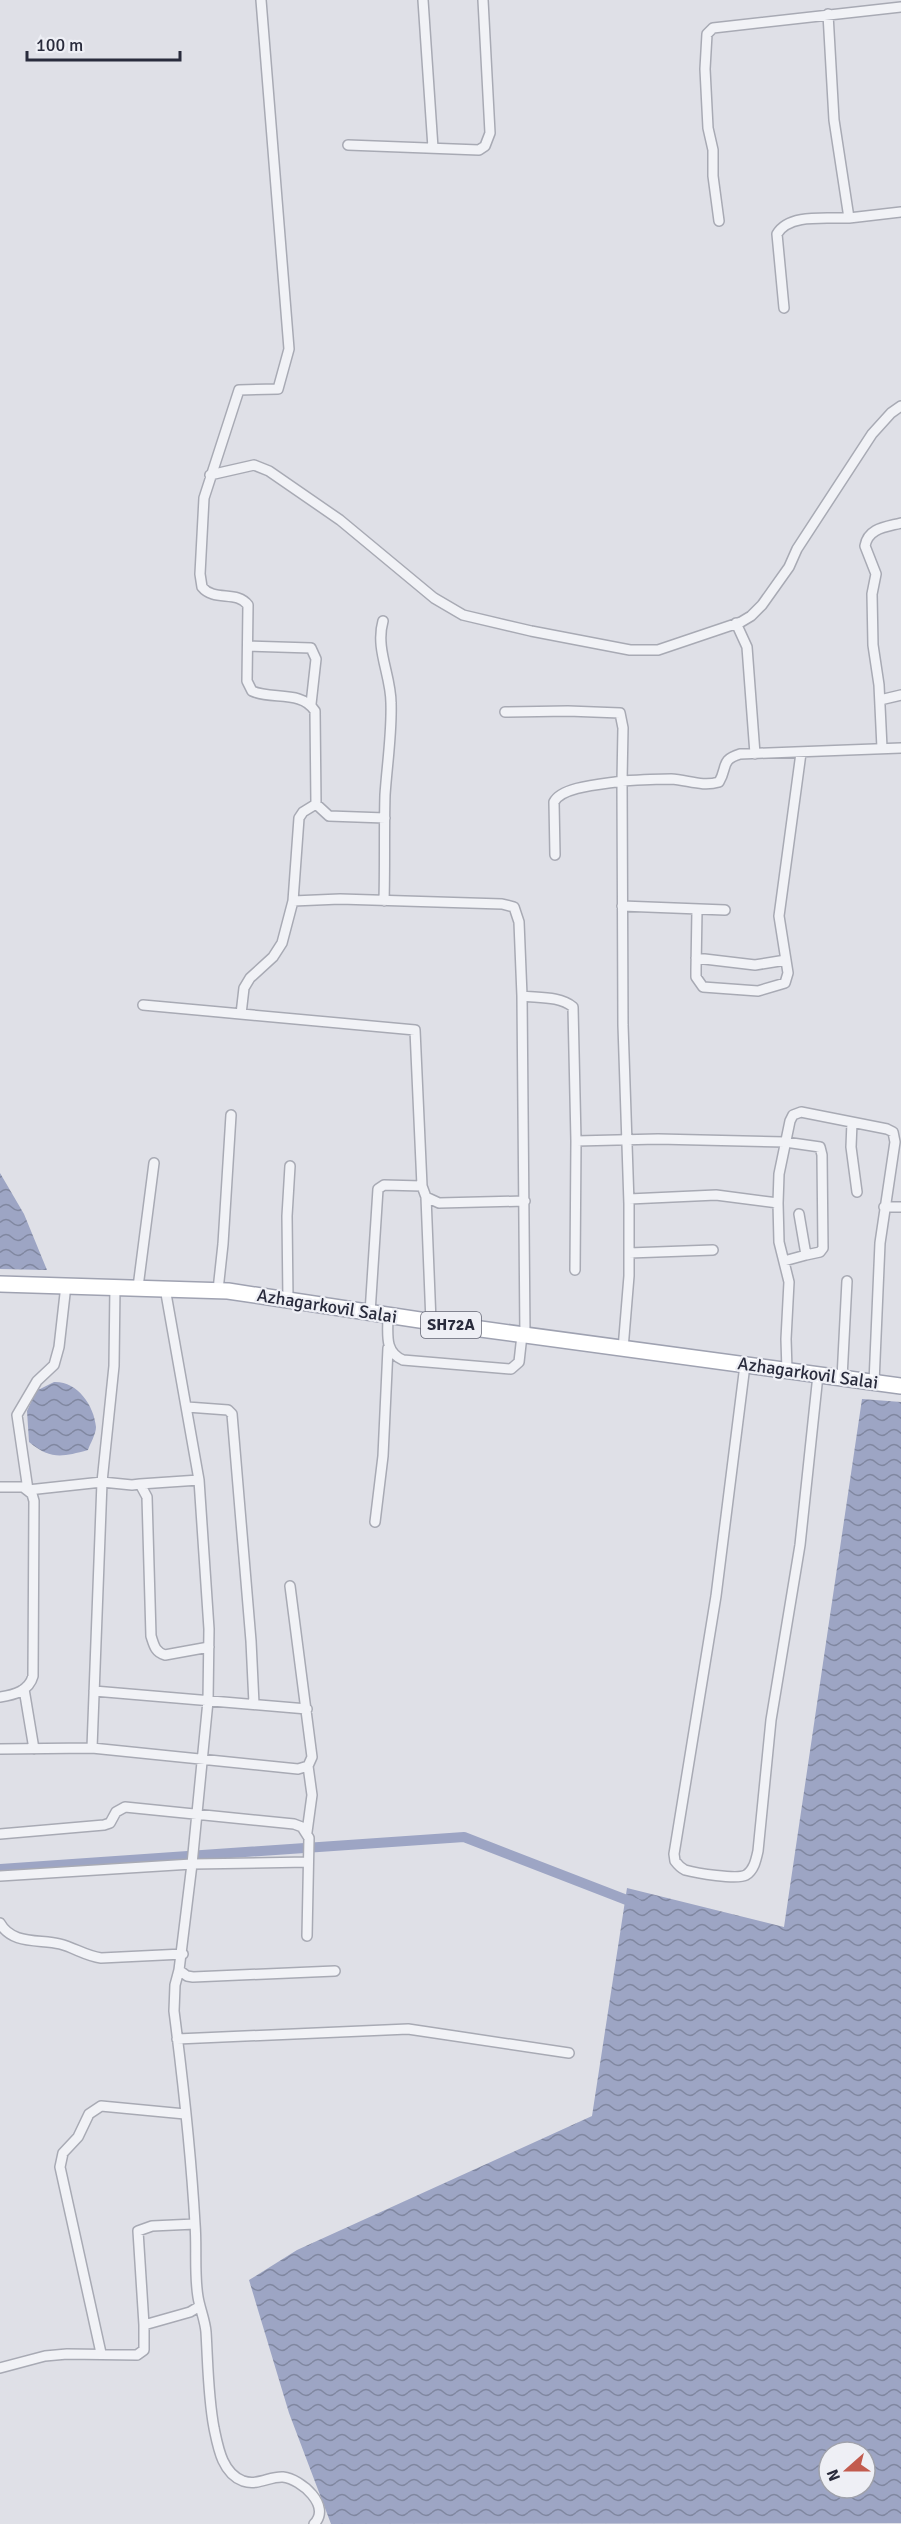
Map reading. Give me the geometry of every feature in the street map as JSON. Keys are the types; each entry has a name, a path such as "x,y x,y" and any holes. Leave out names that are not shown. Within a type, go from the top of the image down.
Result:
{"main road":[{"name":"Azhagarkovil Salai","path":"0,1284 218,1290 388,1316 901,1386"}],"street":[{"path":"261,0 290,349 278,389 238,390 211,471 203,509 200,574 202,587 211,594 244,600 248,613 247,681 252,691 302,699 311,704 315,711 316,804 329,816 385,818"},
{"path":"423,0 433,148"},
{"path":"348,145 479,150 489,140 483,0"},
{"path":"719,221 713,176 713,150 708,128 705,69 707,34 713,28 901,8"},
{"path":"828,14 834,120 849,218"},
{"path":"784,308 777,234 781,226 790,221 901,212"},
{"path":"211,471 254,465 269,471 340,520 434,598 463,615 630,650 658,650 736,623 751,616 762,605 789,567 797,549 872,434 891,413 901,406"},
{"path":"882,748 880,700 873,645 872,594 876,574 865,546 866,540 874,531 901,523"},
{"path":"383,621 380,647 388,678 391,703 385,818 384,901"},
{"path":"736,623 747,647 755,754"},
{"path":"249,646 311,648 316,659 311,704"},
{"path":"880,700 901,695"},
{"path":"505,712 620,713 623,728 622,906 629,1198 629,1253 623,1348"},
{"path":"555,855 554,802 557,796 569,791 622,781 672,779 702,785 711,784 719,782 730,757 901,748"},
{"path":"697,910 696,977 703,987 758,991 785,983 788,978 779,916 794,820 801,753"},
{"path":"241,1014 244,988 250,978 273,957 282,943 293,902 300,819 303,812 316,804"},
{"path":"293,902 340,899 502,904 514,907 519,922 525,1201 524,1335 519,1362 511,1369 403,1360 388,1348"},
{"path":"622,906 725,910"},
{"path":"696,958 755,964 786,960"},
{"path":"522,996 559,1000 573,1007 576,1141 575,1270"},
{"path":"143,1005 415,1030 422,1186 426,1197 431,1322"},
{"path":"787,1371 786,1329 789,1282 779,1242 779,1174 790,1120 797,1113 820,1115 893,1132 895,1142 884,1208 874,1383"},
{"path":"218,1290 231,1115"},
{"path":"852,1122 851,1147 857,1192"},
{"path":"576,1141 658,1139 785,1142 816,1146 822,1151 823,1248 820,1252 784,1261"},
{"path":"138,1287 153,1163"},
{"path":"288,1300 287,1216 290,1166"},
{"path":"370,1313 378,1189 384,1185 422,1186"},
{"path":"629,1198 716,1195 778,1203"},
{"path":"426,1197 439,1203 525,1201"},
{"path":"884,1208 901,1207"},
{"path":"799,1214 806,1255"},
{"path":"629,1253 713,1250"},
{"path":"842,1378 847,1281"},
{"path":"0,1697 12,1696 24,1689 31,1683 33,1676 34,1501 28,1490 17,1415 37,1381 54,1365 59,1347 66,1285"},
{"path":"92,1748 102,1482 114,1366 115,1286"},
{"path":"165,1288 199,1480 209,1647 204,1759 183,1954 174,1998 195,2224 198,2296 206,2332 208,2397 219,2453 225,2465 243,2481 264,2481 278,2477 291,2479 316,2497 320,2504 318,2521 314,2524"},
{"path":"375,1522 383,1456 388,1316"},
{"path":"745,1365 716,1596 674,1854 675,1861 684,1870 734,1877 743,1877 749,1873 755,1864 758,1851 771,1720 800,1545 818,1375"},
{"path":"187,1407 228,1410 232,1414 254,1704"},
{"path":"0,1487 23,1487 28,1490 102,1482 132,1485 199,1480"},
{"path":"140,1484 147,1497 151,1636 155,1648 159,1653 165,1655 209,1647"},
{"path":"290,1586 312,1757 308,1766 312,1795 308,1835 307,1936"},
{"path":"24,1689 34,1749"},
{"path":"94,1691 307,1709"},
{"path":"0,1749 92,1748 298,1769 308,1766"},
{"path":"0,1834 104,1825 110,1823 116,1812 125,1807 294,1824 308,1835"},
{"path":"0,1876 192,1862 308,1858"},
{"path":"0,1923 3,1929 14,1936 63,1945 95,1957 183,1954"},
{"path":"179,1970 188,1977 335,1971"},
{"path":"177,2039 408,2029 568,2052"},
{"path":"100,2353 60,2166 61,2158 78,2137 89,2114 101,2106 185,2114"},
{"path":"0,2368 45,2356 100,2353 137,2355 142,2353 145,2345 138,2231 152,2226 195,2224"},
{"path":"144,2325 190,2313 200,2306"}],"water":[{"path":"0,1173 24,1214 47,1270 0,1269"},
{"path":"54,1382 77,1390 92,1411 96,1430 88,1450 57,1455 44,1452 29,1442 27,1411 36,1391"},
{"path":"862,1399 901,1402 901,2523 331,2524 289,2413 249,2280 297,2250 592,2116 627,1888 784,1927"}],"waterway":[{"path":"0,1869 464,1837 637,1904"}]}
